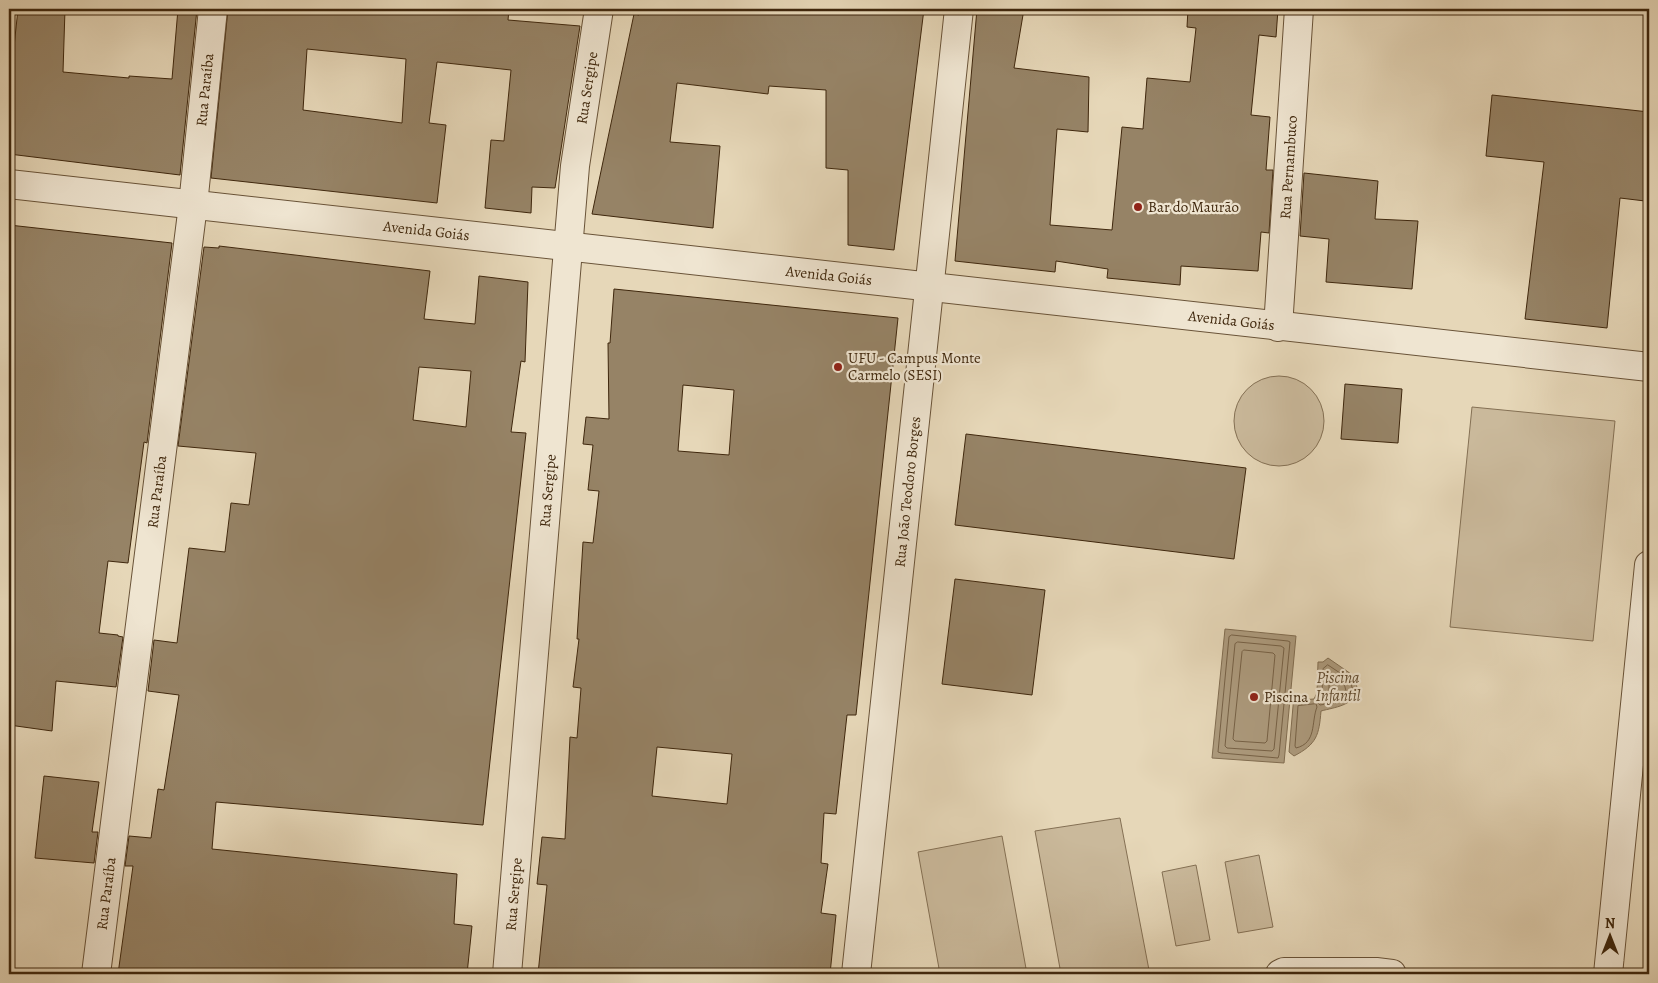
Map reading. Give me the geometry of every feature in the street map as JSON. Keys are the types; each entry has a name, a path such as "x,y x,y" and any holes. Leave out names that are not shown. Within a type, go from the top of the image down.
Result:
{"street":[{"name":"Rua Paraíba","path":"96,974 193,205 213,9"},
{"name":"Rua Sergipe","path":"507,974 575,166 598,9"},
{"name":"Rua João Teodoro Borges","path":"856,974 959,9"},
{"name":"Rua Pernambuco","path":"1278,327 1299,9"},
{"name":"Avenida Goiás","path":"9,184 1649,367"},
{"path":"1608,974 1649,565"},
{"path":"1280,974 1284,972 1376,972 1392,974"}],"shaded area":[{"path":"1279,376 1296,380 1311,389 1320,404 1324,421 1320,438 1311,453 1296,462 1279,466 1262,462 1247,453 1238,438 1234,421 1238,404 1247,389 1262,380"},
{"path":"1472,407 1615,421 1593,641 1450,627"},
{"path":"1120,818 1149,970 1122,974 1061,974 1035,831"},
{"path":"1002,836 1027,974 940,974 918,852"},
{"path":"1259,855 1273,927 1238,933 1225,862"},
{"path":"1196,865 1210,940 1176,946 1162,872"}],"water":[{"name":"Piscina","path":"1225,629 1296,636 1284,763 1212,758"},
{"name":"Piscina Infantil","path":"1328,658 1354,676 1358,691 1347,703 1321,711 1318,733 1312,743 1294,756 1289,752 1294,695 1300,700 1314,699 1317,693 1318,662 1323,662"}],"building":[{"path":"18,9 65,9 63,72 129,78 129,76 172,79 178,9 197,9 180,175 9,154 9,74 11,75"},
{"path":"228,9 381,9 410,11 410,9 509,9 508,20 580,26 555,188 532,187 531,213 485,208 491,140 504,141 511,70 437,62 429,123 446,125 437,203 211,178","holes":["307,49 406,59 402,123 303,110"]},
{"path":"640,9 924,9 894,250 848,245 848,170 826,168 826,90 769,86 768,94 677,83 670,142 720,146 713,228 592,214 634,14 639,15"},
{"path":"977,9 1024,9 1014,68 1089,77 1088,132 1057,129 1050,225 1112,230 1122,127 1143,129 1147,78 1190,82 1196,28 1187,27 1188,9 1278,9 1276,37 1259,35 1251,115 1270,117 1266,170 1273,170 1269,233 1261,232 1258,271 1181,266 1180,285 1107,278 1108,269 1056,261 1055,272 955,261"},
{"path":"1492,95 1649,112 1649,172 1645,171 1645,201 1620,198 1607,328 1525,319 1544,162 1486,156"},
{"path":"1304,173 1378,181 1375,219 1418,221 1412,289 1326,282 1329,239 1300,236"},
{"path":"9,225 172,243 147,443 144,442 128,563 108,561 99,633 123,637 116,687 56,681 52,731 9,725 11,624 9,624"},
{"path":"219,246 430,271 424,319 475,324 479,276 528,282 525,362 521,361 511,432 526,433 483,825 216,802 212,849 457,874 454,924 472,926 467,974 118,974 133,866 125,866 129,836 151,838 158,789 164,790 179,695 148,691 154,640 177,643 189,548 225,552 231,503 249,505 256,453 178,446 204,247 219,248","holes":["419,367 471,371 466,427 413,420"]},
{"path":"614,289 898,318 856,715 847,715 836,814 824,813 821,863 828,864 821,913 836,915 830,974 538,974 547,885 537,884 542,837 565,839 570,737 577,738 581,688 573,687 579,639 577,639 583,542 593,543 599,491 588,490 593,445 583,444 586,417 609,419 608,343 610,343","holes":["683,385 734,390 729,455 678,451","657,747 732,754 727,804 652,796"]},
{"path":"1345,384 1402,389 1398,443 1341,439"},
{"path":"966,434 1246,468 1234,559 955,525"},
{"path":"955,579 1045,590 1032,695 942,684"},
{"path":"44,776 99,782 92,832 98,832 94,863 35,858"}],"place":[{"name":"Bar do Maurão","path":"1138,207"},
{"name":"UFU - Campus Monte Carmelo (SESI)","path":"838,367"},
{"name":"Piscina","path":"1254,697"}]}
